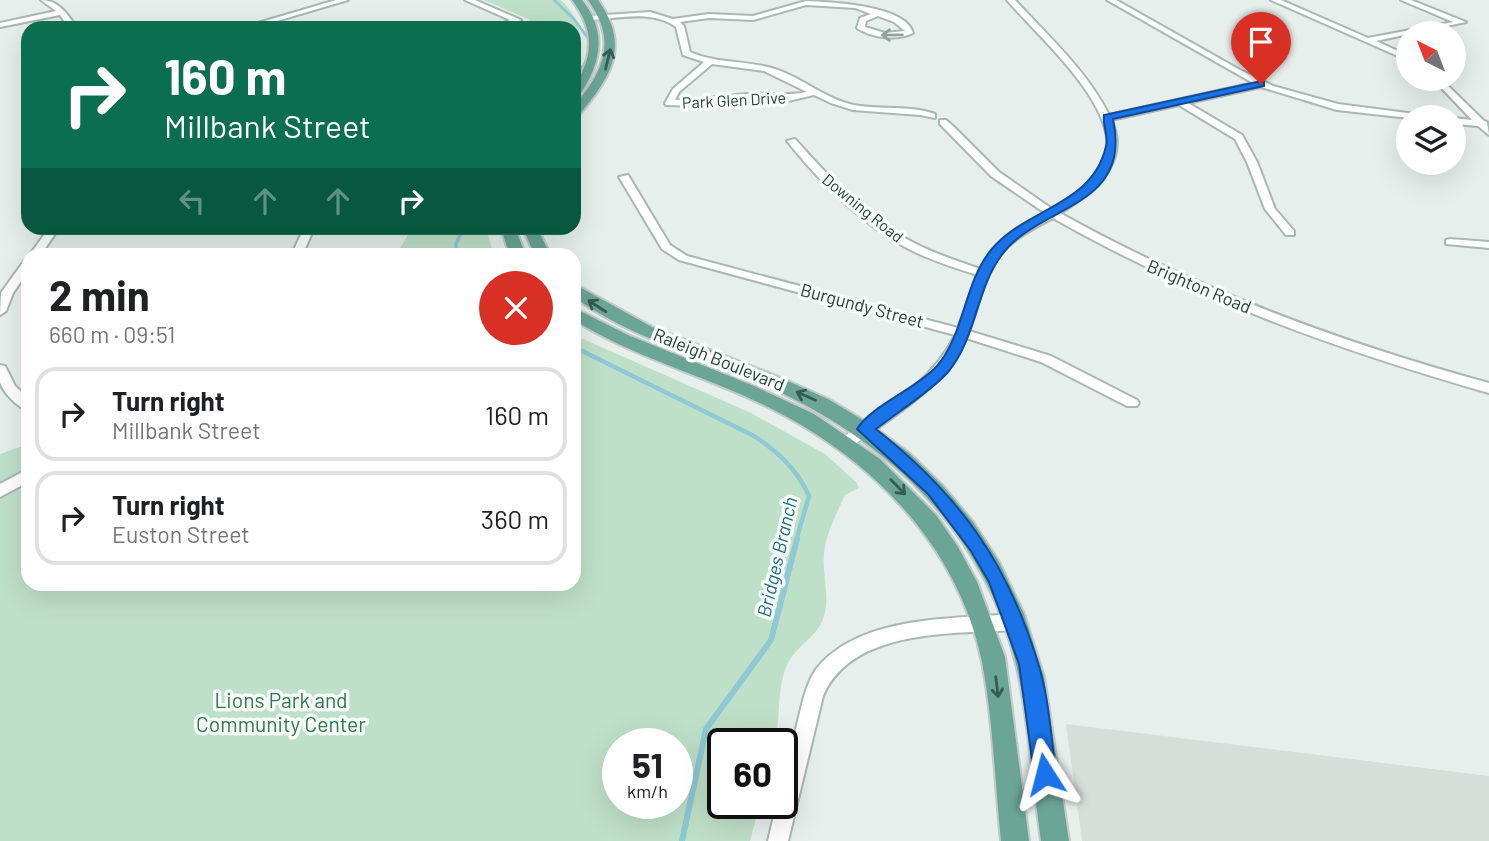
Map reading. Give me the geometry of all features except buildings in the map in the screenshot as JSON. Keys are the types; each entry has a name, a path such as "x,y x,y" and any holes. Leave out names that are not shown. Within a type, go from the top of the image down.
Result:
{"main road":[{"path":"578,0 591,18 596,45 591,68 581,83"},
{"path":"581,105 596,88 607,68 611,44 605,16 593,0"},
{"name":"Raleigh Boulevard","path":"581,294 614,317 817,401 856,435"},
{"name":"Raleigh Boulevard","path":"581,318 647,351 856,435"},
{"path":"856,435 907,462 959,519 997,581 1029,664 1055,841"},
{"path":"856,435 934,529 968,587 995,665 1015,841"}],"street":[{"path":"45,0 62,12 69,21"},
{"path":"270,21 344,0"},
{"path":"469,0 517,20 514,21"},
{"path":"856,435 942,369 962,334 984,274 996,253 1016,234 1082,196 1106,165 1113,143 1107,118 1091,92 1011,0"},
{"path":"1111,0 1261,84 1337,107 1396,114"},
{"path":"1275,0 1396,54"},
{"path":"1366,41 1462,22 1405,0"},
{"path":"673,21 709,16 753,18 805,1 840,2 878,13 897,20 908,27 909,33 884,36 861,28 863,20 878,13"},
{"path":"0,25 62,12"},
{"path":"591,18 650,13 673,21 680,26 686,53 709,62"},
{"name":"Park Glen Drive","path":"813,93 788,98 747,97 703,103 669,103 676,91 709,62 763,68 788,76 813,93 846,106 921,112 937,119"},
{"path":"1107,118 1261,84"},
{"path":"1450,91 1485,124 1489,132"},
{"path":"1181,102 1239,137 1245,145 1265,204 1275,219 1290,233"},
{"name":"Brighton Road","path":"937,119 1001,180 1052,213 1144,264 1282,323 1380,357 1489,388"},
{"path":"1466,122 1485,124"},
{"name":"Downing Road","path":"792,141 822,175 892,234 931,256 984,274"},
{"name":"Burgundy Street","path":"624,177 666,247 683,258 1046,359 1132,403"},
{"path":"1450,242 1489,245"},
{"path":"0,311 4,293 21,272"},
{"path":"2,377 9,389 21,399"},
{"path":"0,491 21,479"},
{"path":"778,841 814,696 824,676 849,653 880,637 916,629 1015,622"}],"shaded area":[{"path":"1066,724 1489,776 1489,841 1082,841"}],"green space":[{"path":"484,0 561,0 576,21 530,21"},
{"path":"408,235 488,235 492,248 400,248"},
{"name":"Lions Park and Community Center","path":"581,338 751,413 825,454 856,482 859,488 845,495 832,524 825,547 826,603 823,619 787,665 780,694 777,728 707,728 707,819 756,819 750,841 0,841 0,454 21,446 21,591 581,591"}],"waterway":[{"name":"Bridges Branch","path":"554,0 575,21"},
{"name":"Bridges Branch","path":"581,29 590,41"},
{"name":"Bridges Branch","path":"581,68 588,56"},
{"name":"Bridges Branch","path":"456,248 460,235"},
{"name":"Bridges Branch","path":"581,350 754,436 779,455 799,477 809,496 796,541"},
{"name":"Bridges Branch","path":"682,841 706,729 771,640 797,539"}],"route":[{"path":"1045,774 1029,664 997,581 978,545 934,489 907,462 865,429 942,369 962,334 984,274 996,253 1016,234 1082,196 1097,180 1111,155 1113,143 1107,118 1261,84"}]}
